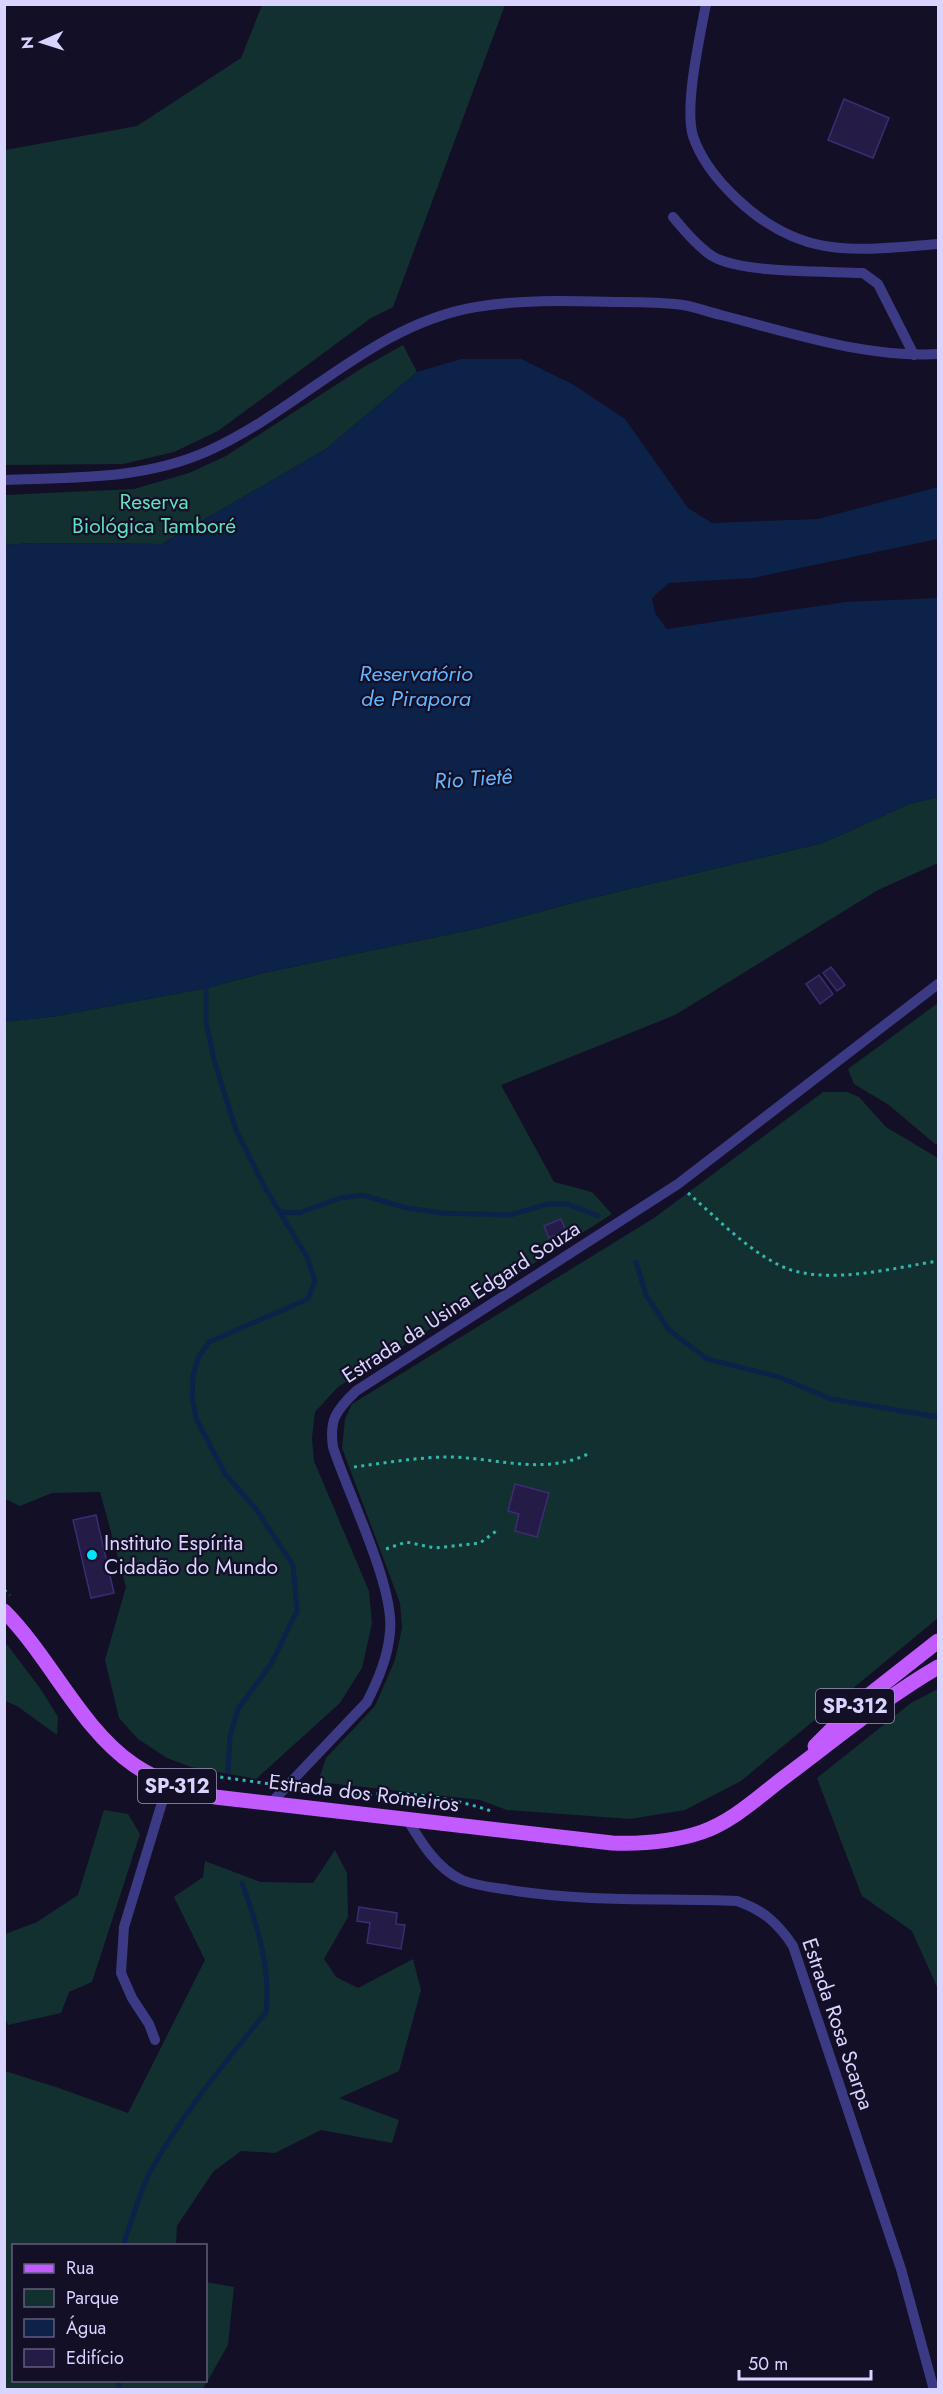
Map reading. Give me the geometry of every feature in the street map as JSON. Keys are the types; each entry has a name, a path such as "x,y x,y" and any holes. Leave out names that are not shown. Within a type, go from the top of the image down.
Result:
{"main road":[{"name":"Estrada dos Romeiros","path":"11,1606 21,1628 93,1726 119,1753 136,1766 168,1783 215,1797 612,1843 642,1844 675,1840 704,1831 734,1816 885,1702 939,1667"},
{"name":"Estrada dos Romeiros","path":"780,1781 854,1707 939,1641"}],"lane":[{"path":"706,4 691,100 693,135 707,164 728,190 755,216 775,229 812,244 851,250 939,244"},
{"path":"673,217 691,239 713,256 740,267 863,273 878,284 914,355"},
{"path":"4,480 94,477 139,472 172,465 209,450 242,432 378,346 423,322 474,307 537,300 682,305 861,350 914,355 939,354"},
{"name":"Estrada da Usina Edgard Souza","path":"270,1803 367,1702 377,1683 391,1630 385,1590 333,1448 331,1431 334,1416 342,1404 356,1391 678,1184 939,984"},
{"path":"154,2040 149,2025 132,1998 121,1973 124,1928 168,1783"},
{"name":"Estrada Rosa Scarpa","path":"407,1819 422,1844 435,1859 461,1879 480,1885 540,1894 602,1899 737,1901 756,1908 782,1930 793,1946 893,2247 934,2390"}],"path":[{"path":"678,1184 742,1241 780,1266 810,1274 848,1274 939,1261"},
{"path":"340,1469 451,1457 511,1465 546,1466 576,1460 590,1453"},
{"path":"372,1554 406,1542 435,1548 480,1544 499,1529"},
{"path":"4,1590 11,1606"},
{"path":"193,1774 267,1782 284,1789"},
{"path":"350,1796 381,1792 466,1802 494,1812"}],"green space":[{"path":"262,5 505,5 393,307 371,318 218,431 174,452 123,464 5,465 5,150 137,126 241,58"},
{"name":"Reserva Biológica Tamboré","path":"403,345 417,372 326,449 162,544 32,543 5,545 4,495 134,489 189,473 226,456 362,368"},
{"path":"938,797 938,863 878,890 675,1015 501,1085 554,1182 592,1192 612,1214 338,1387 315,1412 312,1438 314,1461 369,1591 372,1623 362,1668 340,1703 256,1779 191,1767 167,1758 138,1739 119,1718 105,1660 126,1587 100,1492 52,1493 20,1506 5,1499 4,1022 57,1016 207,988 263,973 480,928 583,900 823,843 909,804"},
{"path":"938,1003 938,1144 935,1144 889,1105 854,1084 848,1069"},
{"path":"823,1092 847,1092 859,1097 886,1127 938,1158 938,1618 741,1781 685,1810 630,1819 507,1810 480,1800 318,1782 326,1758 375,1706 395,1660 402,1628 400,1603 342,1448 345,1419 352,1404 654,1218"},
{"path":"5,1642 40,1688 58,1717 57,1735 17,1706 5,1701"},
{"path":"938,1689 938,1989 912,1931 862,1896 817,1778 911,1703"},
{"path":"104,1810 128,1814 140,1834 92,1982 69,1992 61,2013 8,2025 4,2015 5,1934 37,1922 78,1895"},
{"path":"335,1850 347,1873 348,1917 324,1959 336,1977 358,1988 413,1959 421,1990 399,2071 339,2098 399,2120 392,2143 321,2130 275,2153 241,2151 213,2172 177,2226 176,2244 12,2244 12,2382 207,2382 203,2389 5,2389 5,2071 128,2113 205,1960 174,1897 203,1877 205,1861 261,1882 313,1883"},
{"path":"207,2282 234,2287 228,2345 207,2382"}],"water":[{"name":"Reservatório de Pirapora","path":"461,359 521,359 574,385 625,419 688,508 712,523 818,519 938,487 938,539 753,578 669,583 652,598 655,613 667,629 845,602 938,598 938,797 909,804 823,843 583,900 480,928 263,973 207,988 57,1016 5,1022 5,545 32,543 162,544 326,449 417,372"}],"building":[{"path":"844,99 889,118 873,158 828,140"},
{"path":"831,967 845,985 837,991 823,973"},
{"path":"819,975 833,994 820,1004 806,984"},
{"path":"561,1219 566,1231 549,1238 544,1226"},
{"path":"515,1484 549,1493 537,1537 515,1531 519,1514 508,1511"},
{"path":"96,1515 114,1593 91,1598 73,1520"},
{"path":"359,1907 397,1913 396,1924 405,1925 401,1949 367,1943 370,1923 357,1921"}],"waterway":[{"path":"206,984 206,1021 214,1060 236,1130 264,1186 307,1257 315,1281 308,1299 209,1342 198,1358 193,1376 192,1397 196,1418 225,1474 256,1509 293,1565 297,1611 271,1664 238,1709 230,1736 228,1772"},
{"path":"281,1212 299,1213 340,1198 363,1195 406,1208 442,1213 510,1215 548,1204 568,1204 598,1216"},
{"path":"636,1262 646,1295 669,1330 707,1359 779,1377 831,1399 938,1417"},
{"path":"124,2244 142,2190 162,2152 204,2090 266,2012 266,1979 262,1946 242,1883"},
{"path":"119,2382 119,2390"}],"place":[{"name":"Instituto Espírita Cidadão do Mundo","path":"92,1555"}],"water label":[{"name":"Rio Tietê","path":"473,778"}]}
